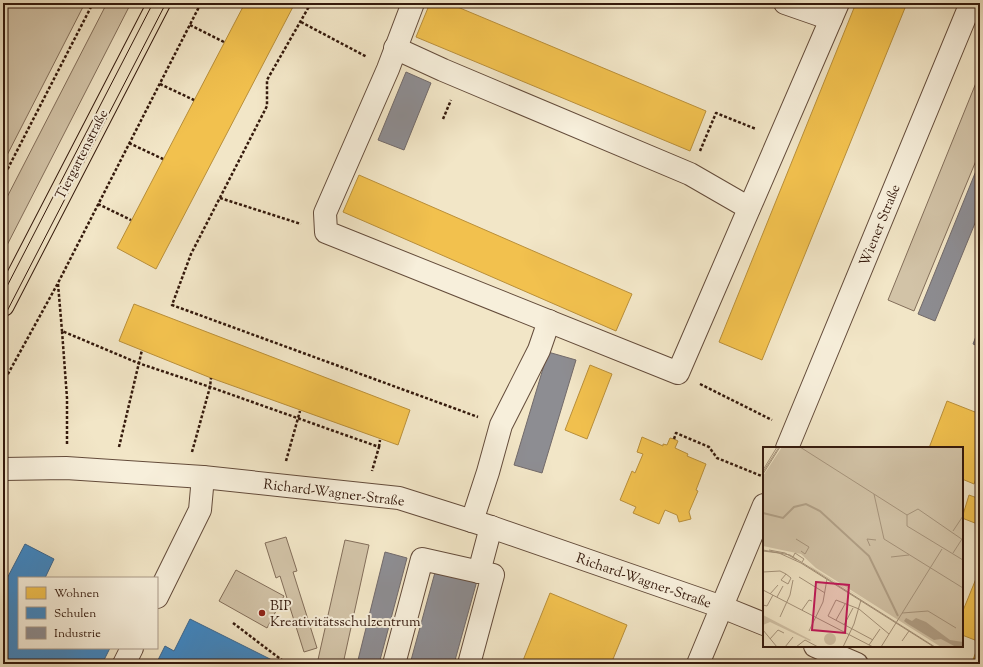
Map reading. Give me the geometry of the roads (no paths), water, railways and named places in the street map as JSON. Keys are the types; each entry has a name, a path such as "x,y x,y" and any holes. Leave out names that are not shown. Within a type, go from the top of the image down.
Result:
{"main road":[{"name":"Tiergartenstraße","path":"3,305 159,3"}],"street":[{"path":"413,3 388,69 325,213 326,232 678,373 834,11 785,3"},
{"name":"Wiener Straße","path":"791,440 971,3"},
{"path":"395,48 448,72 690,174 749,208"},
{"path":"479,572 481,524 488,472 501,425 539,350 549,321"},
{"name":"Richard-Wagner-Straße","path":"3,469 66,468 194,476 399,498 481,524 722,607 763,624"},
{"path":"158,595 200,510 194,476"},
{"path":"698,664 763,507"},
{"path":"394,664 422,559 493,575 469,664"},
{"path":"817,647 857,664"},
{"path":"124,664 132,649"}],"tram line":[{"path":"3,294 153,3"},
{"path":"3,319 166,3"}],"place":[{"name":"BIP Kreativitätsschulzentrum","path":"262,613"}]}
